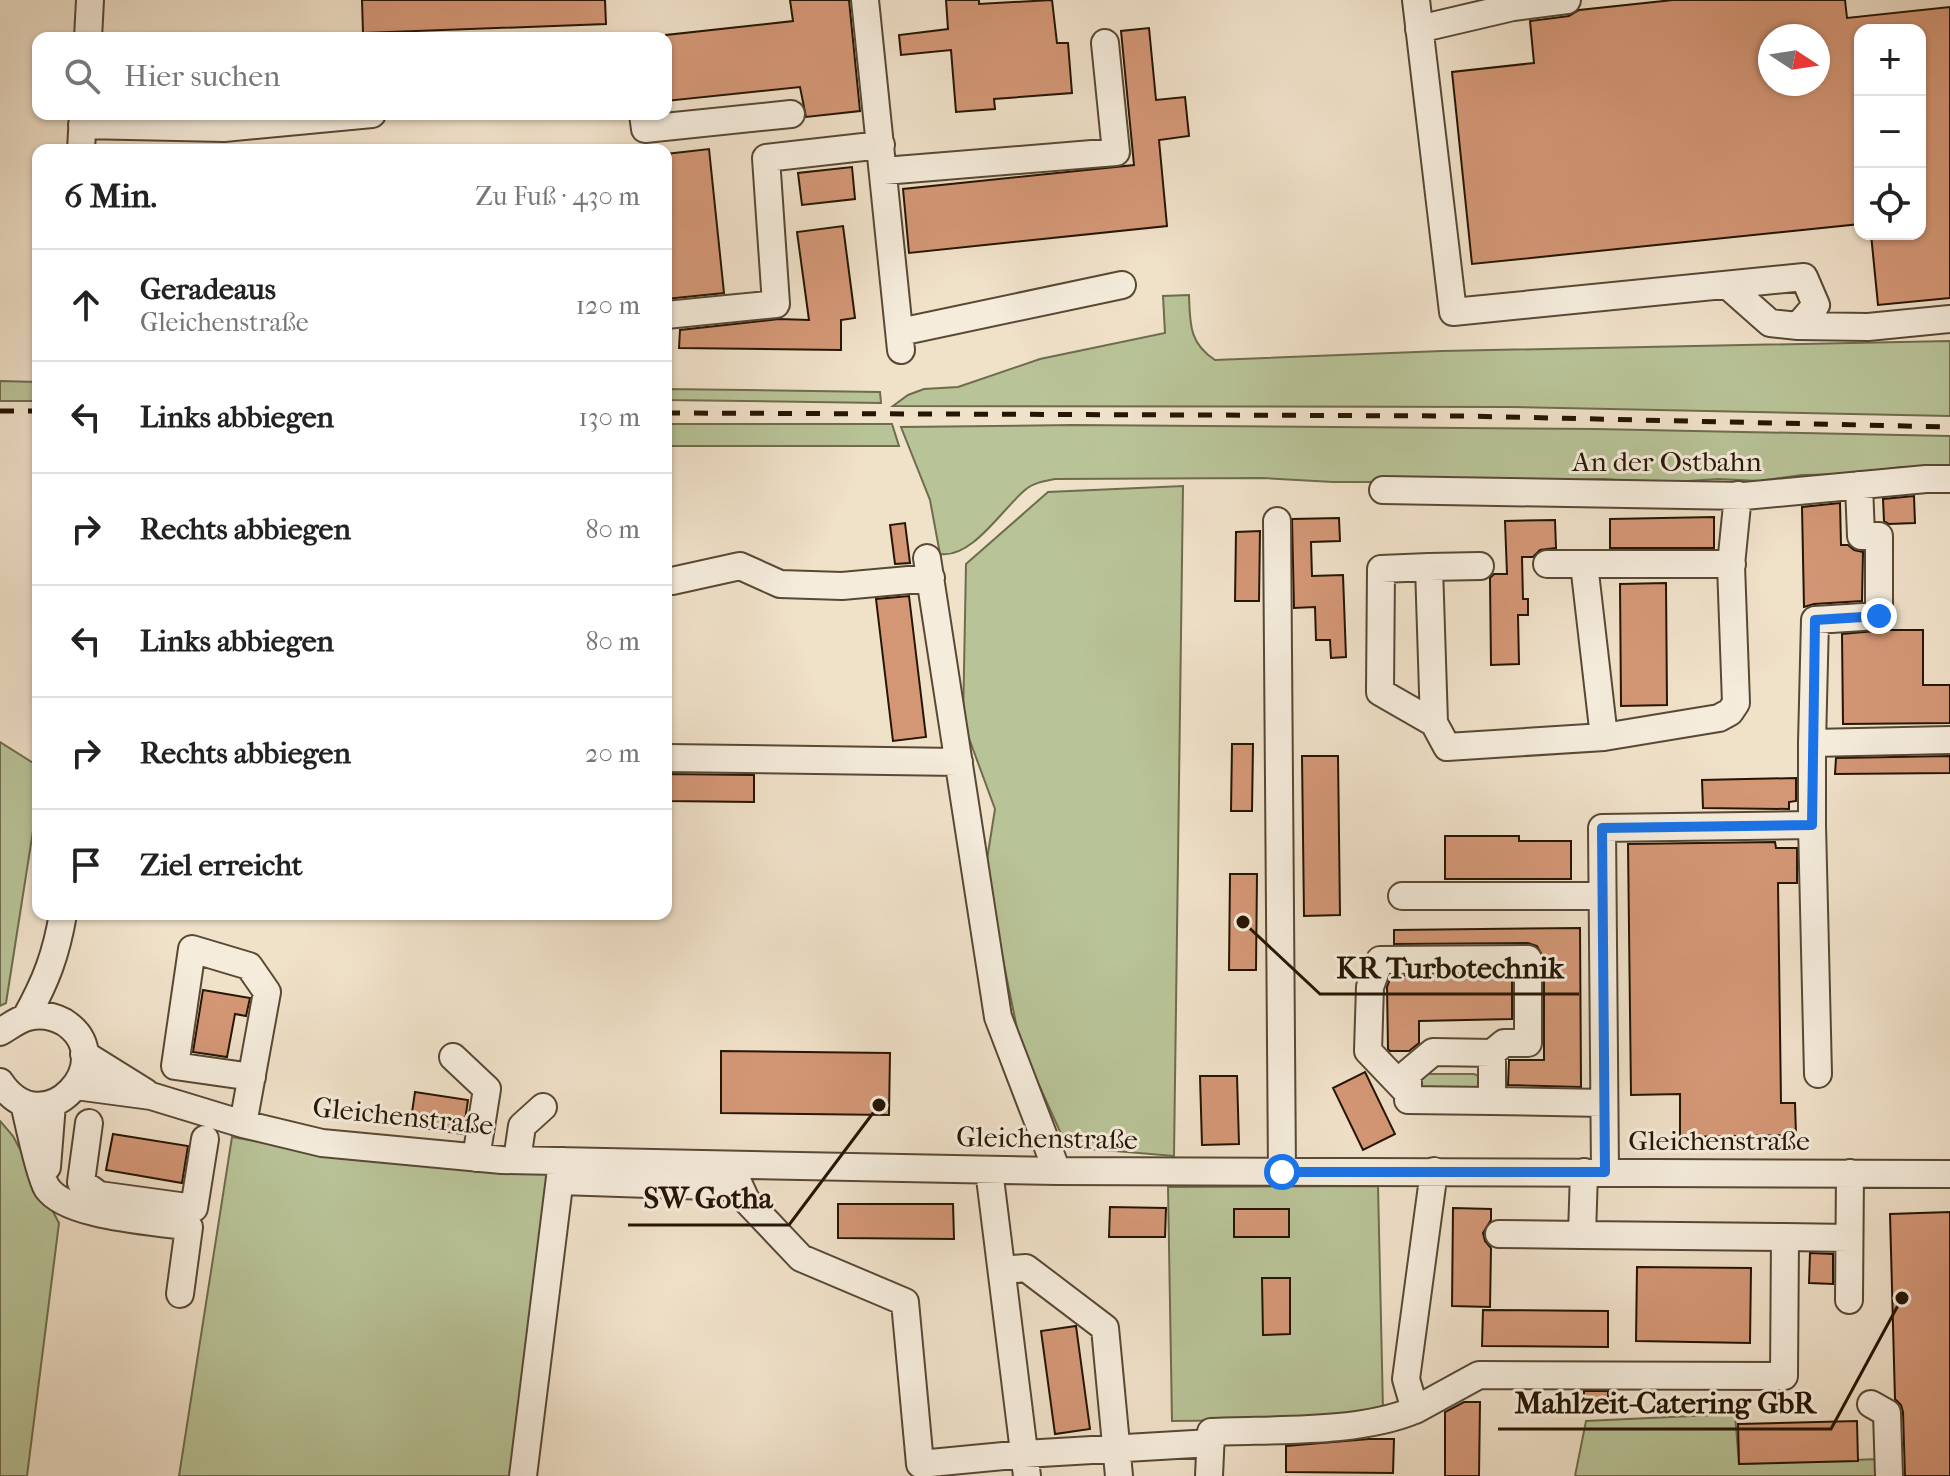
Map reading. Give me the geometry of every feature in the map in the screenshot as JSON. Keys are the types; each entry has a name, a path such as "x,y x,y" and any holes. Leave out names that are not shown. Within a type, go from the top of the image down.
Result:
{"street":[{"path":"88,32 90,0"},
{"path":"865,0 901,341 1122,285"},
{"path":"1416,0 1453,312 1804,277 1816,305 1798,326"},
{"path":"1419,29 1513,7 1567,0"},
{"path":"672,314 776,304 766,158 1116,152 1105,43"},
{"path":"644,120 645,129 791,114"},
{"path":"82,130 224,128 309,120"},
{"path":"1727,285 1770,323 1868,327 1950,319"},
{"name":"An der Ostbahn","path":"1383,490 1738,495 1950,479"},
{"path":"1818,1074 1812,825 1815,620 1879,616 1879,536 1861,536 1859,485"},
{"path":"1429,567 1434,723 1447,747 1604,737 1719,718 1730,712 1736,703 1732,564 1738,495"},
{"path":"1277,521 1282,1172"},
{"path":"1547,564 1732,564"},
{"path":"1584,564 1604,737"},
{"path":"672,581 740,566 780,584 842,586 929,568 998,1017 1057,1171"},
{"path":"1434,723 1380,692 1381,569 1480,566"},
{"path":"1812,743 1950,740"},
{"path":"672,758 959,762"},
{"path":"1582,1235 1604,1103 1602,828 1812,825"},
{"path":"1402,896 1602,896"},
{"path":"9,1029 49,1016 61,1020 56,952 62,920"},
{"path":"243,1124 252,1077 267,992 249,966 192,949 175,1066 252,1077"},
{"path":"9,1029 56,952"},
{"path":"1408,1093 1368,1051 1370,987 1380,960 1528,959 1528,1043 1504,1043 1492,1053 1433,1052 1408,1073 1408,1093 1408,1100 1604,1103"},
{"name":"Gleichenstraße","path":"61,1020 76,1034 84,1054 151,1096"},
{"path":"1492,1053 1492,1101"},
{"path":"0,1082 6,1091 24,1103 52,1104 62,1100 76,1086 84,1065 84,1054"},
{"path":"453,1057 487,1089 476,1158"},
{"name":"Gleichenstraße","path":"76,1086 151,1096 243,1124 322,1143 517,1160 561,1171 734,1176 989,1170 1950,1174"},
{"path":"24,1103 46,1186 61,1202 194,1208 205,1139"},
{"path":"46,1186 52,1104"},
{"path":"517,1160 522,1126 543,1107"},
{"path":"89,1123 81,1182 92,1203 189,1227 180,1294"},
{"path":"989,1170 1026,1465"},
{"path":"523,1476 561,1171"},
{"path":"1415,1410 1406,1379 1434,1171"},
{"path":"1849,1300 1850,1173"},
{"path":"734,1176 746,1200 801,1258 905,1302 920,1464 1026,1465 1115,1448 1211,1443"},
{"path":"1499,1234 1849,1238"},
{"path":"1209,1476 1211,1432 1359,1425 1392,1419 1479,1375 1784,1376 1785,1237"},
{"path":"1002,1270 1026,1268 1105,1328 1119,1476"},
{"path":"1871,1404 1887,1413 1889,1476"}],"green space":[{"path":"1189,295 1191,324 1196,340 1215,360 1442,351 1950,341 1950,416 1510,407 893,406 908,395 924,389 958,387 1040,359 1165,333 1163,296"},
{"path":"0,381 32,382 32,401 0,401"},
{"path":"672,389 880,392 881,403 672,400"},
{"path":"672,424 892,424 899,446 672,446"},
{"path":"1073,425 1595,429 1950,436 1950,469 1901,467 1759,481 1718,479 1658,483 1602,479 1333,482 1263,478 1055,479 1028,488 964,549 940,554 930,500 901,427"},
{"path":"1183,486 1174,1156 1067,1147 1020,1043 985,872 995,809 963,722 966,564 1048,492"},
{"path":"0,742 32,762 32,837 6,1003 0,1006"},
{"path":"1427,1074 1474,1074 1479,1076 1481,1086 1478,1090 1419,1089 1421,1077"},
{"path":"0,1121 13,1136 59,1223 27,1476 0,1476"},
{"path":"232,1137 363,1160 559,1175 517,1476 179,1476"},
{"path":"1378,1186 1383,1410 1266,1420 1172,1421 1168,1187"},
{"path":"1735,1414 1739,1464 1880,1459 1880,1476 1575,1476 1586,1421"}],"building":[{"path":"362,0 605,0 606,24 363,32"},
{"path":"790,0 849,0 860,111 806,117 800,87 672,100 672,34 793,21"},
{"path":"946,0 979,0 979,4 1052,0 1057,43 1068,43 1072,93 994,99 995,109 956,112 951,50 901,55 899,35 948,29"},
{"path":"1673,0 1845,0 1847,18 1950,7 1950,298 1878,305 1872,240 1926,240 1926,24 1854,24 1854,225 1472,264 1452,72 1534,63 1530,21 1569,16 1579,10"},
{"path":"1149,28 1156,100 1185,97 1189,136 1159,140 1167,226 909,253 903,189 1134,165 1121,31"},
{"path":"709,149 724,293 672,298 672,153"},
{"path":"852,167 855,199 802,205 798,173"},
{"path":"843,226 855,318 841,320 841,350 679,348 680,330 779,319 809,320 797,232"},
{"path":"1914,496 1915,523 1889,524 1884,521 1883,499"},
{"path":"1840,503 1841,545 1863,552 1862,601 1804,607 1802,507"},
{"path":"1714,517 1714,548 1610,548 1610,519"},
{"path":"1339,518 1340,541 1311,542 1312,576 1343,575 1346,657 1331,658 1330,640 1316,640 1315,607 1294,608 1292,519"},
{"path":"1555,520 1556,548 1540,550 1533,557 1522,557 1523,599 1528,599 1528,615 1518,615 1519,664 1491,665 1490,578 1494,574 1507,574 1505,521"},
{"path":"905,523 910,563 895,564 890,525"},
{"path":"1260,531 1259,601 1235,601 1236,532"},
{"path":"1666,583 1667,705 1621,706 1620,584"},
{"path":"909,596 926,737 893,741 876,599"},
{"path":"1923,630 1923,685 1950,685 1950,723 1843,724 1842,634"},
{"path":"1232,744 1253,744 1252,811 1231,811"},
{"path":"1302,756 1338,756 1340,915 1304,916"},
{"path":"1950,756 1950,773 1835,774 1836,758"},
{"path":"672,774 754,775 754,802 672,801"},
{"path":"1796,778 1796,801 1789,802 1789,809 1703,808 1702,780"},
{"path":"1445,836 1519,836 1519,841 1571,841 1571,879 1445,879"},
{"path":"1775,842 1776,848 1797,848 1797,883 1778,883 1781,1103 1795,1103 1796,1135 1680,1137 1680,1094 1631,1095 1628,844"},
{"path":"1230,874 1257,874 1256,970 1229,970"},
{"path":"1580,928 1581,1087 1508,1085 1509,1060 1544,1060 1544,959 1537,946 1528,943 1394,944 1394,930"},
{"path":"1512,975 1512,1019 1419,1021 1419,1043 1409,1051 1388,1049 1387,987 1391,976"},
{"path":"203,990 250,998 246,1016 235,1014 227,1057 193,1052"},
{"path":"721,1051 890,1053 889,1115 721,1113"},
{"path":"1365,1072 1395,1134 1363,1150 1333,1088"},
{"path":"1200,1076 1237,1076 1239,1144 1202,1145"},
{"path":"415,1092 468,1100 463,1134 410,1126"},
{"path":"113,1134 188,1146 182,1183 106,1170"},
{"path":"838,1204 953,1204 954,1239 838,1238"},
{"path":"1110,1207 1166,1208 1165,1237 1109,1237"},
{"path":"1453,1208 1491,1209 1491,1220 1483,1233 1491,1248 1490,1307 1452,1306"},
{"path":"1234,1209 1289,1209 1289,1237 1234,1237"},
{"path":"1950,1212 1950,1476 1905,1476 1903,1412 1895,1399 1890,1214"},
{"path":"1810,1253 1833,1254 1833,1284 1809,1283"},
{"path":"1637,1267 1751,1268 1750,1343 1636,1341"},
{"path":"1262,1278 1290,1278 1290,1334 1263,1335"},
{"path":"1483,1310 1608,1311 1608,1347 1482,1346"},
{"path":"1076,1326 1090,1429 1055,1434 1041,1331"},
{"path":"1584,1391 1608,1391 1608,1412 1584,1411"},
{"path":"1464,1402 1480,1402 1479,1476 1445,1476 1445,1412"},
{"path":"1857,1421 1858,1461 1739,1464 1738,1424"},
{"path":"1394,1439 1393,1473 1286,1472 1286,1446"}],"railway":[{"path":"0,411 32,411"},
{"path":"672,413 1463,416 1950,427"}],"place":[{"name":"KR Turbotechnik","path":"1243,922"},
{"name":"SW Gotha","path":"879,1105"},
{"name":"Mahlzeit-Catering GbR","path":"1902,1298"}],"route":[{"path":"1282,1172 1605,1172 1602,828 1812,825 1815,620 1879,616"}]}
